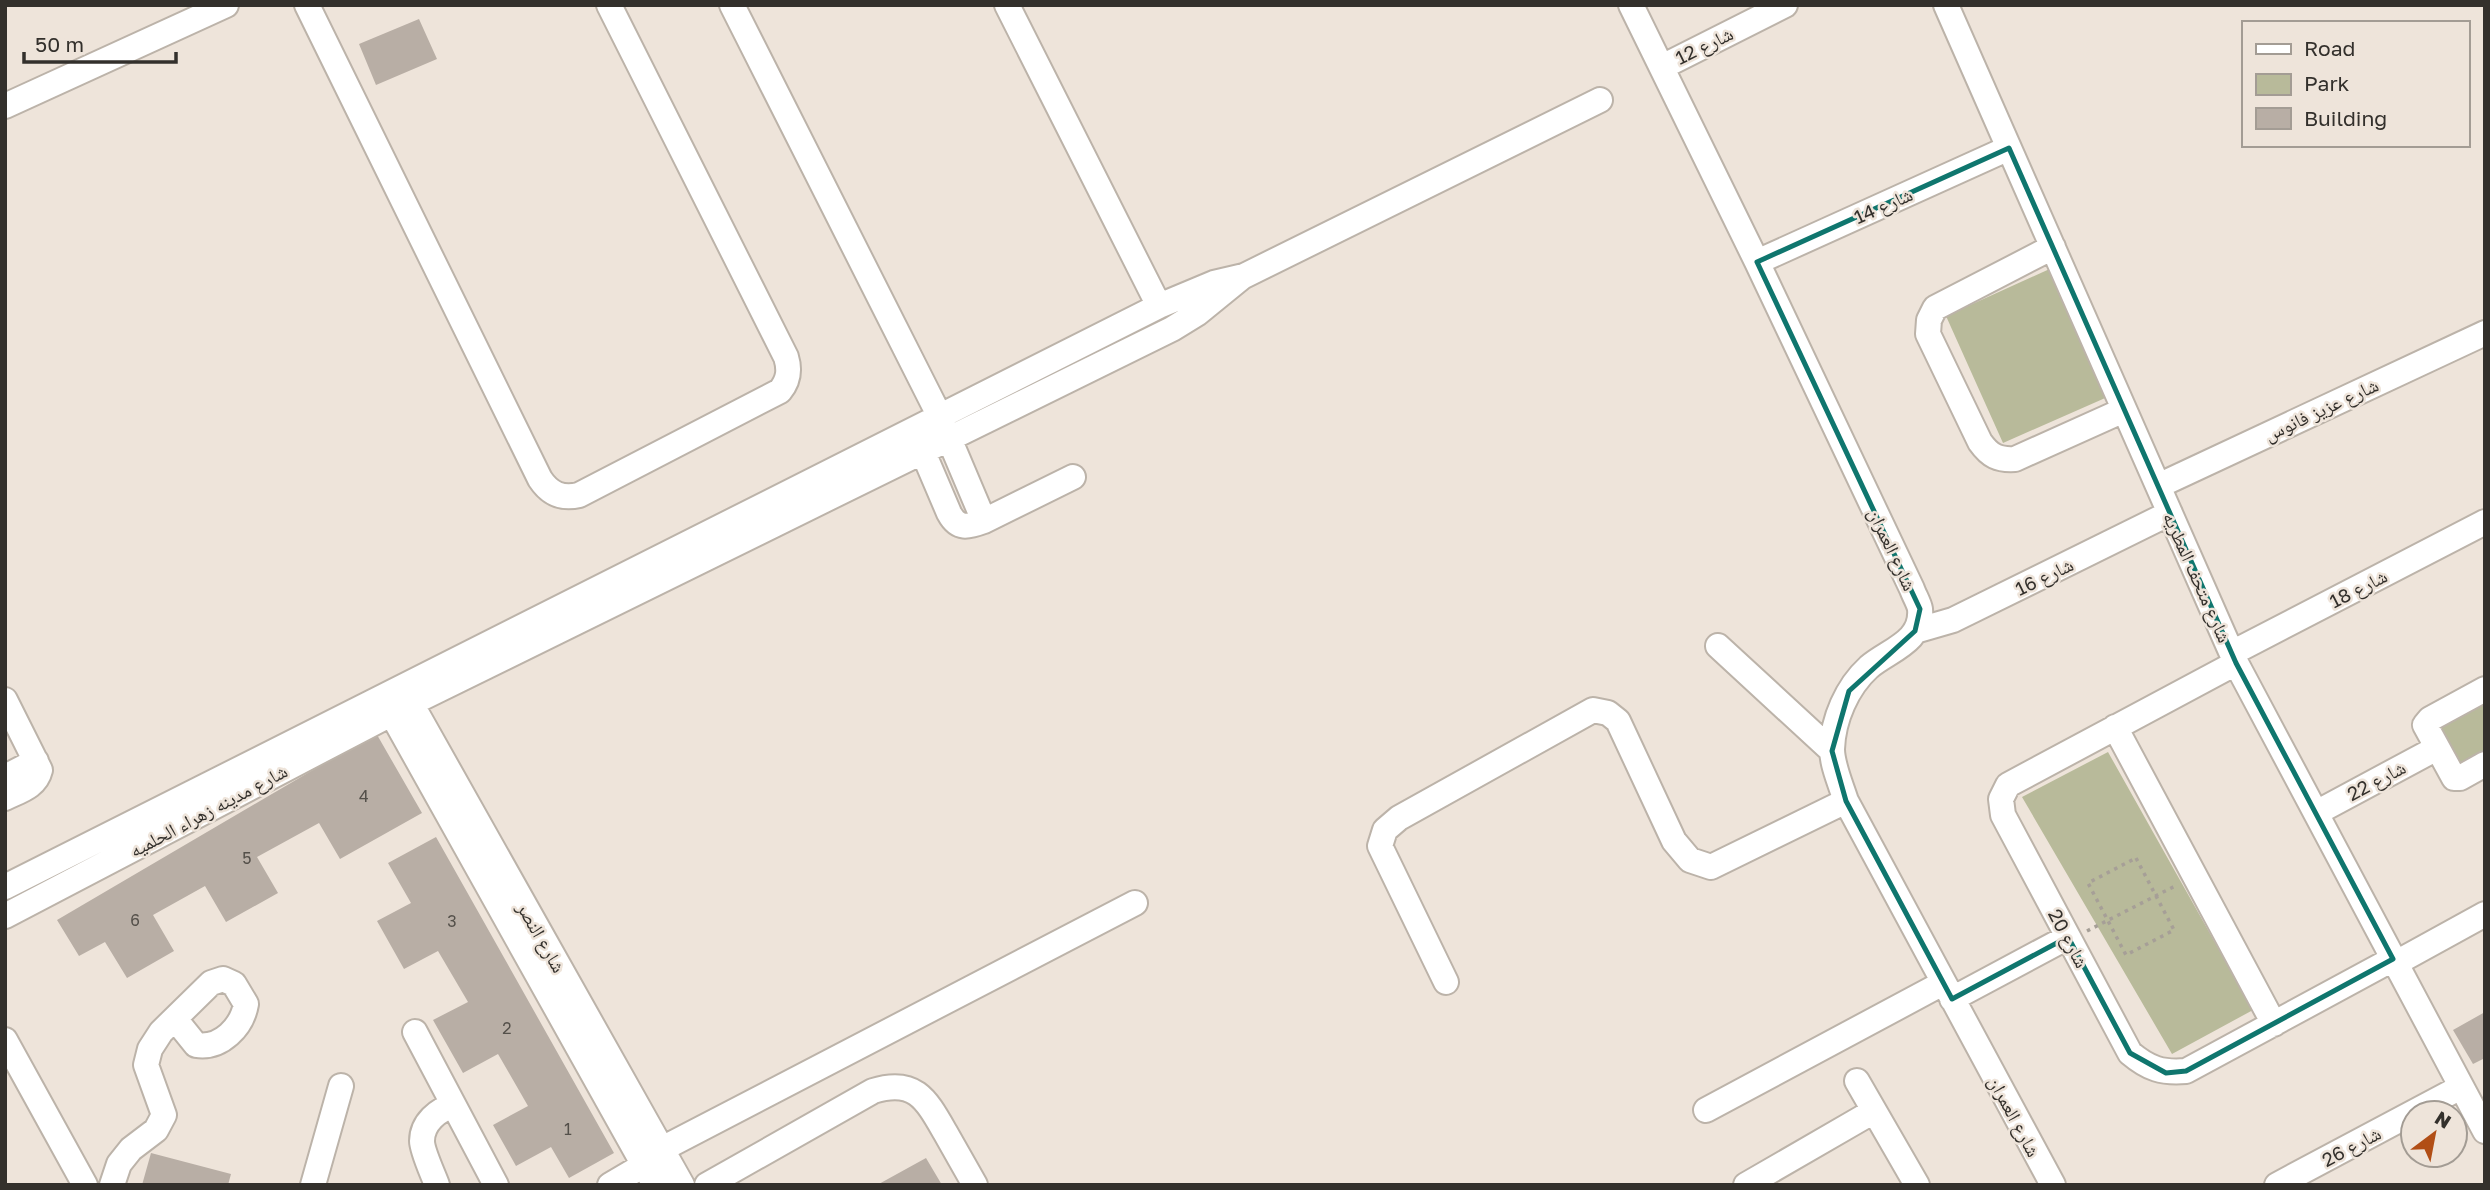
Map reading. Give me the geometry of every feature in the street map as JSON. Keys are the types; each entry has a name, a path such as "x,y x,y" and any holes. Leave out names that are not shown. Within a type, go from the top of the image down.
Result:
{"street":[{"path":"5,106 226,5"},
{"path":"307,5 540,479 553,493 570,496 579,495 780,391 789,371 786,357 609,5"},
{"path":"732,5 940,417 984,521"},
{"path":"1007,5 1159,306"},
{"name":"شارع العمران","path":"1632,5 1757,262 1920,609 1915,631 1900,647 1869,667 1849,691 1836,720 1832,751 1846,801 2053,1185"},
{"name":"شارع 12","path":"1661,67 1785,5"},
{"name":"شارع متحف المطريه","path":"1946,5 2234,658 2485,1132"},
{"path":"397,701 919,442 950,440 1172,329 1198,313 1244,276 1600,100"},
{"name":"شارع 14","path":"1757,262 2009,148"},
{"path":"2053,247 1935,308 1928,320 1928,334 1980,442 1988,453 2001,459 2015,458 2124,410"},
{"path":"919,442 940,417 1159,306 1214,282 1244,276"},
{"name":"شارع عزيز فانوس","path":"2158,486 2485,333"},
{"path":"919,442 953,521 961,527 970,527 984,521 1073,477"},
{"name":"شارع 16","path":"1915,631 1954,620 2170,513"},
{"name":"شارع 18","path":"2234,658 2485,522"},
{"path":"1718,646 1832,751"},
{"name":"شارع 20","path":"2234,658 2008,785 2001,799 2003,815 2130,1053 2146,1067 2166,1073 2186,1071 2485,914"},
{"path":"2485,689 2427,721 2427,729 2452,775 2457,779 2485,764"},
{"path":"5,700 40,770 37,779 30,785 5,798"},
{"name":"شارع مدينه زهراء الحلميه","path":"5,887 397,701"},
{"name":"شارع مدينه زهراء الحلميه","path":"5,916 397,701"},
{"name":"شارع النصر","path":"397,701 682,1185"},
{"name":"شارع النصر","path":"397,701 649,1175"},
{"path":"1446,982 1380,846 1385,830 1399,818 1593,710 1608,713 1618,721 1674,842 1690,860 1711,867 1846,801"},
{"path":"2115,727 2274,1024"},
{"name":"شارع 22","path":"2316,813 2437,748"},
{"path":"5,777 36,761"},
{"path":"662,1149 1135,903"},
{"path":"1706,1110 1948,991 2069,938"},
{"path":"112,1185 119,1164 131,1149 156,1130 164,1115 146,1065 150,1049 161,1032 175,1019"},
{"path":"415,1032 496,1185"},
{"path":"5,1040 85,1185"},
{"path":"1857,1081 1917,1185"},
{"path":"313,1185 341,1086"},
{"path":"706,1185 873,1091 888,1086 911,1090 930,1105 975,1185"},
{"name":"شارع 26","path":"2277,1185 2461,1087"},
{"path":"437,1185 422,1142 428,1123 439,1109 454,1106"},
{"path":"1746,1185 1786,1175 1874,1111"},
{"path":"610,1185 649,1175"}],"path":[{"path":"2136,858 2174,930 2126,955 2108,920 2088,883 2136,858"},
{"path":"2069,938 2195,876"}],"highlighted area":[{"path":"2009,148 2236,663 2393,959 2186,1071 2166,1073 2130,1053 2068,937 1952,999 1846,801 1832,751 1849,691 1915,631 1920,609 1757,262"}],"green space":[{"path":"2054,267 2112,395 2003,443 1946,316"},
{"path":"2485,698 2485,754 2462,766 2440,725"},
{"path":"2108,752 2253,1010 2172,1054 2022,797"}],"building":[{"path":"419,19 437,59 376,85 359,44"},
{"path":"376,733 422,813 340,859 319,823 257,857 278,893 226,922 205,886 153,915 174,951 127,978 105,942 79,956 57,920"},
{"path":"436,837 614,1153 569,1178 551,1147 516,1166 493,1125 528,1106 498,1054 463,1073 433,1020 468,1002 438,951 404,969 377,921 411,903 388,863"},
{"path":"2485,1012 2485,1058 2473,1064 2453,1030"},
{"path":"151,1153 231,1174 228,1185 142,1185"},
{"path":"926,1158 942,1185 877,1185"}]}
